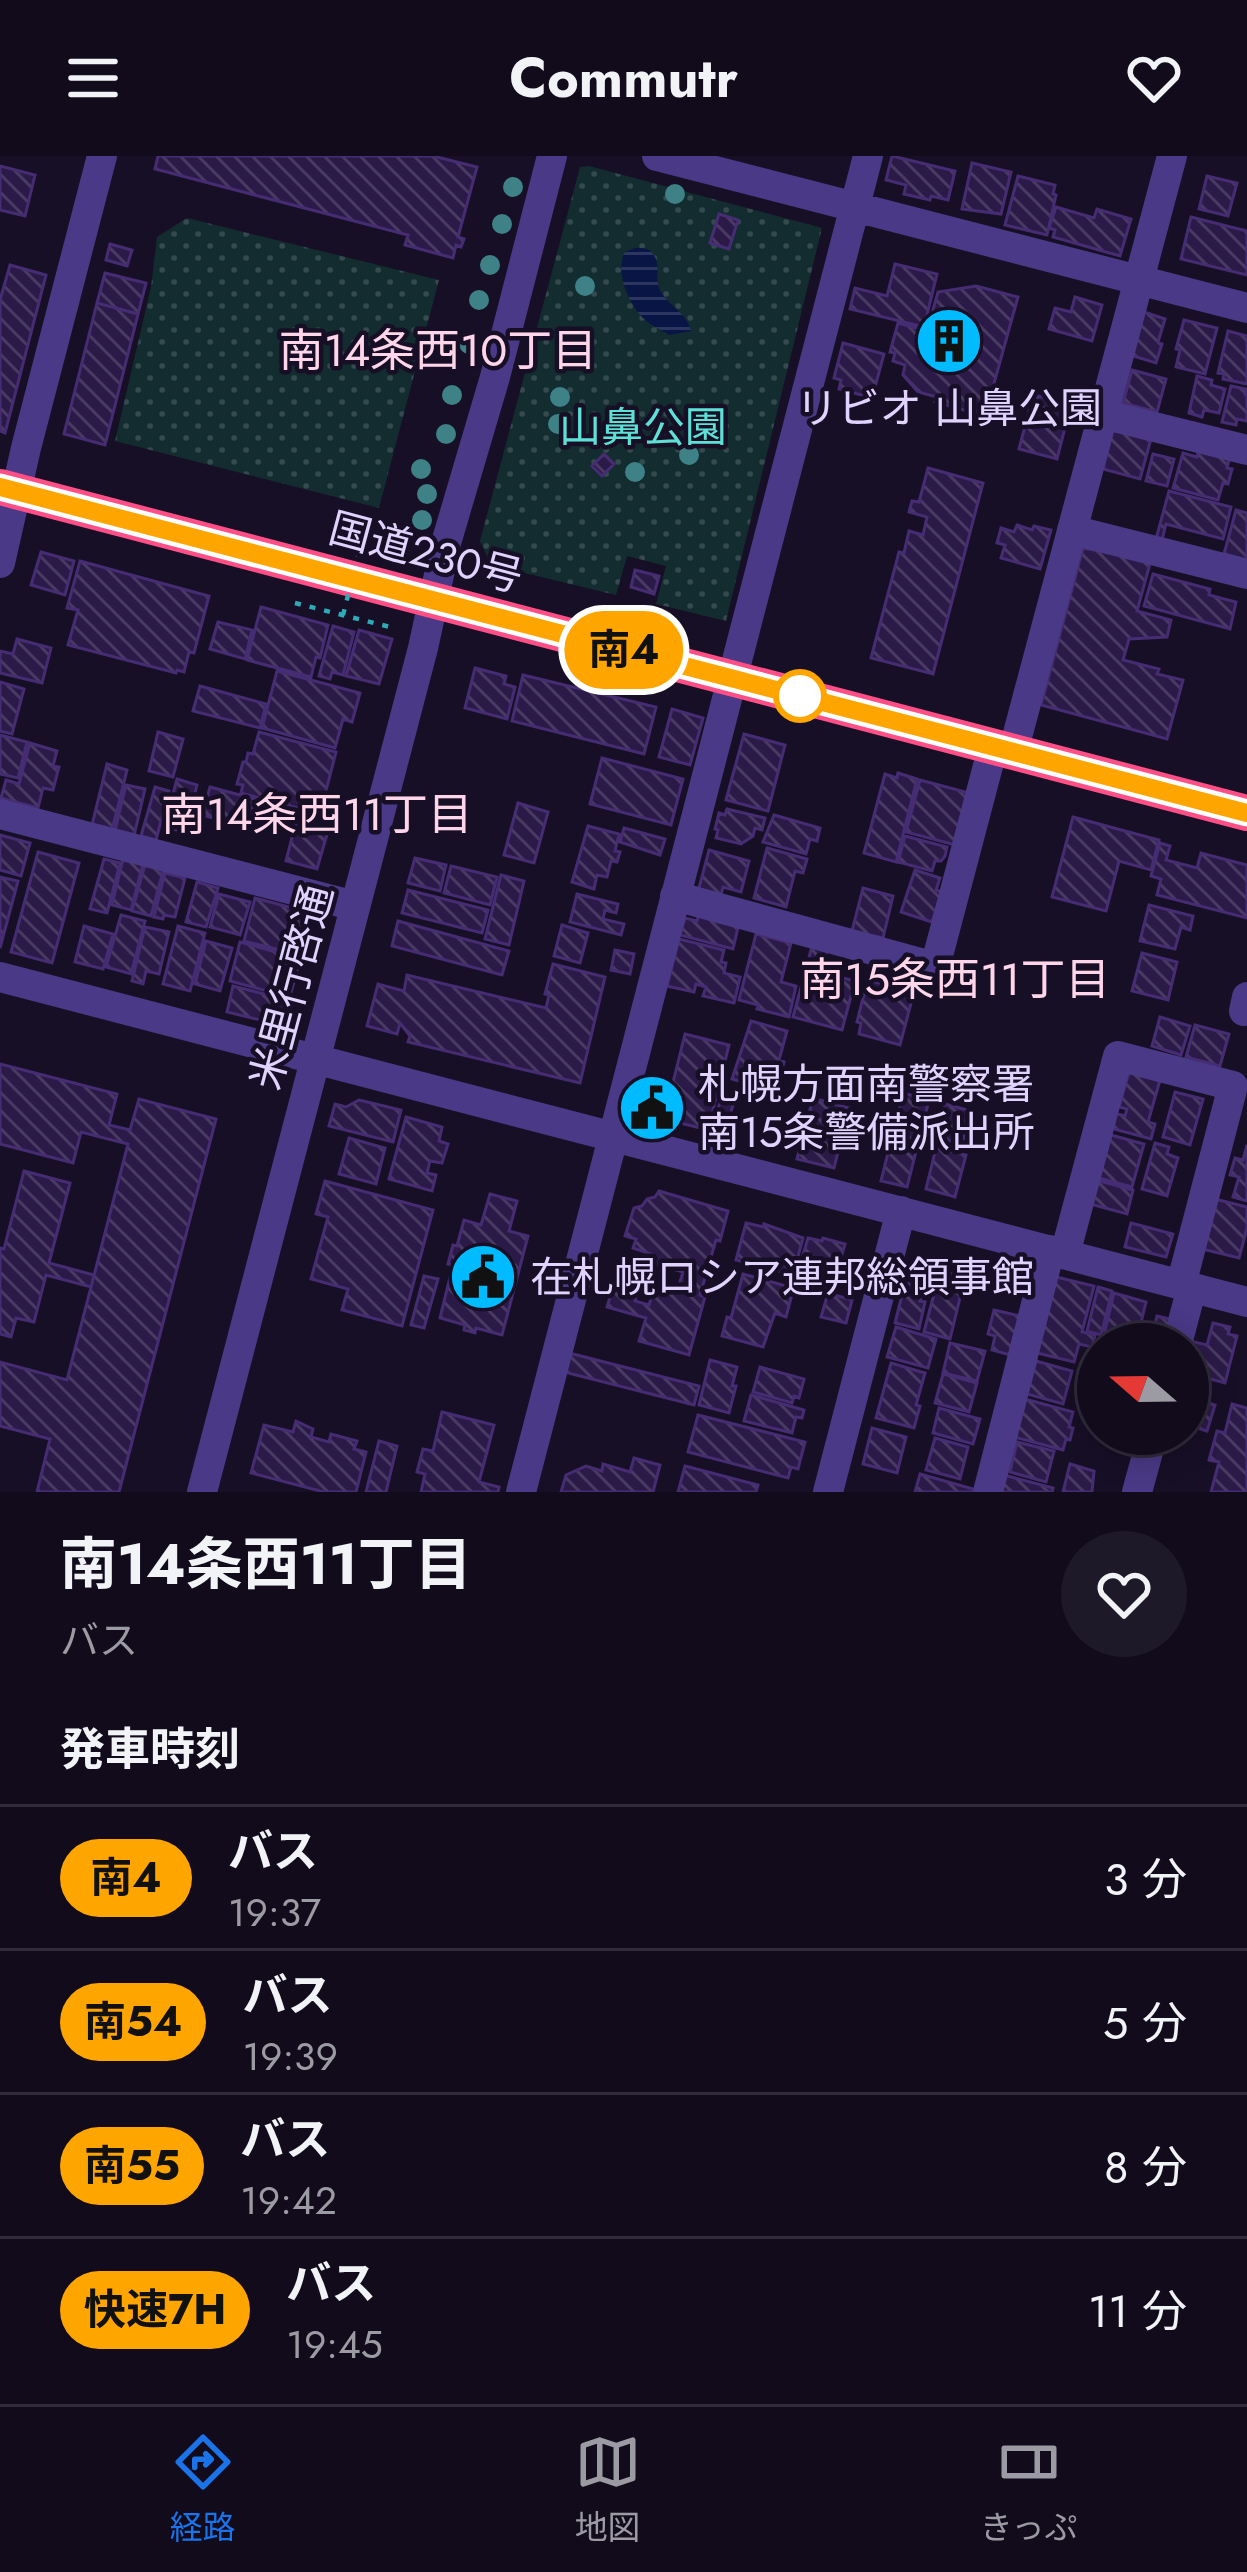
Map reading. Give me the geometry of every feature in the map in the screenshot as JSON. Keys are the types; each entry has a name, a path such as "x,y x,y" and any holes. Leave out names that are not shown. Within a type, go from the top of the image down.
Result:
{"highway":[{"name":"国道230号","path":"9,489 1247,813"}],"street":[{"path":"0,563 9,489 102,156"},
{"name":"米里行啓通","path":"202,1492 435,602 446,543 552,156"},
{"path":"658,156 1247,308"},
{"path":"520,1492 868,156"},
{"path":"674,896 935,967 1072,530 1172,156"},
{"path":"1102,414 1247,450"},
{"path":"1072,530 1247,574"},
{"path":"0,814 355,906"},
{"path":"0,977 1247,1302"},
{"path":"988,1492 1118,1056 1233,1086 1180,1323"},
{"path":"828,1492 901,1211"},
{"path":"1137,1492 1147,1455"}],"path":[{"path":"343,615 362,541 409,552"},
{"path":"295,603 390,626"}],"green space":[{"name":"山鼻公園","path":"580,167 822,228 726,621 656,604 666,566 627,556 616,595 491,565 480,541"},
{"path":"187,218 439,280 379,508 115,441 151,287 157,237"}],"shaded area":[{"path":"635,248 653,254 661,292 691,331 669,335 638,312 621,269 625,252"}],"building":[{"path":"158,156 433,156 477,167 458,237 464,239 461,247 456,245 453,258 405,245 408,235 155,169"},
{"path":"892,156 955,171 948,200 904,194 906,185 886,180"},
{"path":"972,163 1011,172 1001,214 962,209"},
{"path":"0,166 35,175 25,216 0,210"},
{"path":"1018,176 1055,185 1047,235 1005,225"},
{"path":"1207,176 1237,183 1228,216 1199,209"},
{"path":"1056,207 1094,218 1097,209 1131,219 1120,256 1053,237 1055,230 1049,228"},
{"path":"719,214 738,220 729,249 710,243"},
{"path":"1191,217 1247,231 1247,275 1181,259"},
{"path":"110,244 132,250 127,266 106,260"},
{"path":"895,264 937,274 924,327 850,309 855,288 887,296"},
{"path":"10,265 46,275 5,433 0,431 0,300"},
{"path":"105,273 146,283 138,314 97,303"},
{"name":"リビオ 山鼻公園","path":"976,286 1018,297 985,416 935,402 937,397 918,392 903,375 905,365 893,361 895,353 890,352 898,323 927,331 938,292"},
{"path":"1075,297 1102,305 1092,341 1049,329 1055,308 1071,312"},
{"path":"97,303 138,314 105,445 64,434"},
{"path":"1144,312 1165,319 1156,363 1130,355"},
{"path":"1184,320 1217,328 1205,374 1176,367"},
{"path":"1228,331 1247,336 1247,384 1223,379 1224,374 1218,373"},
{"path":"843,343 884,354 872,398 839,389 841,380 834,378"},
{"path":"1132,370 1166,379 1157,412 1123,403"},
{"path":"1197,376 1225,389 1219,413 1204,410 1202,417 1189,413"},
{"path":"1231,386 1246,389 1247,394 1247,421 1237,419 1236,425 1222,422"},
{"path":"1038,396 1071,404 1057,459 1019,449 1031,403 1036,404"},
{"path":"1114,426 1152,435 1140,479 1103,469"},
{"path":"1199,448 1230,456 1228,484 1223,483 1218,500 1173,488 1183,453 1197,457"},
{"path":"604,454 614,464 602,476 592,466"},
{"path":"1153,454 1174,459 1167,486 1146,481"},
{"path":"928,468 983,483 933,674 871,658 899,552 904,553 909,531 923,535 927,517 909,512 912,501 919,502"},
{"path":"1169,491 1231,507 1223,539 1166,524 1162,540 1156,539"},
{"path":"1236,510 1247,513 1247,560 1224,554"},
{"path":"1017,525 1051,530 1040,569 1001,558 1005,545 997,543 1001,528 1014,532"},
{"path":"1083,548 1151,560 1137,611 1171,620 1167,637 1129,639 1123,660 1183,680 1167,739 1041,705"},
{"path":"41,552 74,561 65,595 31,585"},
{"path":"80,561 209,596 184,672 68,645 78,610 67,608"},
{"path":"635,570 659,576 654,594 631,587"},
{"path":"1153,574 1210,589 1209,595 1236,602 1230,629 1144,606"},
{"path":"261,607 328,625 311,677 247,660"},
{"path":"218,622 252,630 245,659 210,649"},
{"path":"333,626 354,632 343,675 332,672 330,679 319,676"},
{"path":"359,630 392,639 379,684 346,676"},
{"path":"17,639 51,648 42,683 0,673 0,651 13,654"},
{"path":"475,668 506,676 504,684 515,687 507,719 465,708"},
{"path":"277,671 360,693 352,722 343,719 335,748 262,728"},
{"path":"523,675 656,707 644,754 512,721"},
{"path":"0,682 24,689 12,734 0,731"},
{"path":"200,686 266,704 260,728 193,711"},
{"path":"672,709 703,718 690,765 659,757"},
{"path":"158,732 183,739 173,777 149,771"},
{"path":"259,732 336,752 320,814 241,793 243,785 237,784 243,762 248,753 253,754"},
{"path":"744,734 785,745 768,811 726,800"},
{"path":"0,735 27,742 18,778 0,774"},
{"path":"30,743 57,751 53,766 59,767 53,790 43,788 38,808 1,798 6,780 19,784"},
{"path":"602,758 683,779 671,825 590,804"},
{"path":"107,764 127,770 112,830 92,825"},
{"path":"898,773 917,779 896,862 864,853 885,774 897,778"},
{"path":"177,779 197,785 185,832 164,827"},
{"path":"920,780 973,794 959,846 906,832"},
{"path":"126,785 145,789 133,840 114,835"},
{"path":"155,787 169,791 156,840 141,836"},
{"path":"210,787 255,799 242,826 202,815"},
{"path":"518,803 548,812 534,863 504,855"},
{"path":"727,809 765,818 762,830 755,828 753,836 741,844 716,838 719,813 725,815"},
{"path":"774,815 820,828 806,854 763,842"},
{"path":"1073,817 1159,840 1151,870 1119,861 1106,911 1052,897"},
{"path":"296,822 328,831 317,869 286,861"},
{"path":"588,826 619,834 617,862 611,861 607,877 597,875 594,889 572,882"},
{"path":"624,828 665,839 660,855 620,842"},
{"path":"0,835 30,843 21,876 0,870"},
{"path":"905,836 947,847 945,856 935,861 932,871 898,862"},
{"path":"1160,843 1170,846 1166,860 1197,868 1201,853 1247,865 1247,918 1157,895 1161,879 1151,876"},
{"path":"767,848 807,859 803,873 795,871 786,907 754,898"},
{"path":"709,850 749,861 741,892 723,887 720,898 698,892"},
{"path":"38,852 79,863 52,963 11,952"},
{"path":"124,855 144,860 131,910 112,905"},
{"path":"415,858 446,865 440,891 408,883"},
{"path":"104,859 120,863 107,913 90,909"},
{"path":"146,861 163,871 151,916 132,911"},
{"path":"451,866 497,877 490,905 444,893"},
{"path":"915,870 940,878 936,890 942,892 932,922 901,912"},
{"path":"165,873 185,878 175,917 164,915 163,919 154,917"},
{"path":"501,875 524,881 509,945 485,939"},
{"path":"0,877 18,881 0,948"},
{"path":"197,882 218,888 206,927 186,922"},
{"path":"863,888 893,896 883,938 852,931"},
{"path":"408,890 488,910 482,933 402,913"},
{"path":"219,894 250,902 240,935 210,927"},
{"path":"577,894 618,904 616,913 605,910 603,919 624,924 621,935 570,922"},
{"path":"255,898 304,911 293,953 244,941"},
{"path":"1149,905 1193,916 1190,930 1181,927 1175,949 1140,941"},
{"path":"699,912 739,923 733,949 680,935 685,918 697,921"},
{"path":"121,915 145,921 131,974 106,967"},
{"path":"398,921 509,951 502,975 392,946"},
{"path":"562,925 588,933 580,963 554,956"},
{"path":"84,926 113,934 103,969 75,962"},
{"path":"178,926 205,933 190,991 163,984"},
{"path":"145,927 169,932 159,974 146,971 143,984 132,981"},
{"path":"756,934 791,943 781,982 796,986 789,1017 739,1000"},
{"path":"679,939 724,950 724,973 740,977 734,1003 703,996 706,987 696,984 694,992 667,986"},
{"path":"206,941 232,948 220,991 195,984"},
{"path":"240,942 300,961 291,993 283,991 282,995 230,981"},
{"path":"812,946 827,950 821,972 855,981 842,1030 793,1017"},
{"path":"615,950 634,954 630,974 611,970"},
{"path":"1142,953 1177,962 1168,1000 1132,991"},
{"path":"553,964 605,977 580,1083 408,1042 410,1036 400,1023 397,1034 367,1026 378,984 404,991 407,975 546,1008"},
{"path":"872,981 914,992 900,1045 859,1034 861,1023 857,1022"},
{"path":"233,986 288,1000 285,1011 276,1009 273,1023 227,1012"},
{"path":"1160,1017 1190,1026 1181,1055 1152,1046"},
{"path":"751,1021 787,1031 776,1092 732,1079"},
{"path":"1195,1025 1229,1034 1220,1066 1186,1057"},
{"path":"685,1034 729,1045 708,1130 664,1119"},
{"path":"0,1064 117,1094 109,1125 130,1130 139,1099 216,1119 119,1492 37,1492 50,1439 0,1426 0,1362 67,1380 128,1144 81,1132 73,1163 0,1144"},
{"path":"1129,1072 1160,1080 1148,1122 1155,1124 1151,1139 1110,1128 1114,1113 1125,1116 1127,1109 1119,1107"},
{"path":"1175,1092 1203,1099 1190,1145 1163,1137"},
{"path":"903,1093 929,1100 907,1187 881,1181"},
{"path":"813,1098 849,1108 834,1168 797,1159"},
{"path":"359,1100 401,1110 393,1142 329,1126 335,1104 346,1107"},
{"path":"720,1102 733,1105 724,1137 711,1134"},
{"path":"945,1104 971,1111 962,1144 936,1137"},
{"path":"406,1117 442,1127 439,1141 448,1144 442,1163 430,1161 427,1173 436,1175 432,1191 389,1179"},
{"path":"1111,1135 1144,1144 1132,1187 1099,1178"},
{"path":"349,1138 385,1148 376,1184 339,1174"},
{"path":"1155,1143 1169,1147 1167,1154 1178,1158 1167,1196 1142,1189"},
{"path":"1247,1145 1247,1201 1233,1197 1239,1177 1230,1175 1235,1158 1243,1160"},
{"path":"936,1148 966,1155 955,1197 926,1189"},
{"path":"24,1171 70,1183 49,1263 94,1275 91,1287 46,1275 34,1322 16,1318 11,1337 0,1334 0,1248 4,1249"},
{"path":"1096,1180 1133,1190 1127,1214 1090,1204"},
{"path":"325,1181 433,1210 402,1326 342,1310 348,1289 311,1279 328,1217 316,1214"},
{"path":"659,1191 728,1211 700,1295 705,1297 689,1355 639,1341 646,1318 607,1307 614,1283 638,1289 635,1301 649,1305 656,1282 678,1288 683,1272 649,1262 651,1254 633,1248 636,1239 625,1236 634,1208"},
{"path":"490,1194 517,1201 509,1231 528,1236 502,1335 464,1330 465,1325 440,1318 453,1245 457,1246 464,1220 481,1225"},
{"path":"1215,1199 1247,1207 1239,1258 1202,1249"},
{"path":"746,1223 764,1224 803,1238 793,1275 736,1260"},
{"path":"1131,1223 1173,1234 1166,1257 1125,1247"},
{"path":"808,1238 845,1244 828,1289 801,1282 806,1267 800,1265"},
{"path":"940,1271 965,1277 950,1339 924,1332"},
{"path":"743,1274 786,1286 783,1296 791,1298 786,1317 775,1313 763,1347 722,1336"},
{"path":"424,1276 438,1279 424,1328 411,1325"},
{"path":"1052,1276 1094,1286 1084,1323 1077,1323 1074,1362 1033,1352"},
{"path":"905,1283 924,1287 919,1329 895,1323"},
{"path":"1098,1287 1112,1291 1104,1323 1089,1323"},
{"path":"828,1293 852,1300 846,1323 821,1317"},
{"path":"1114,1293 1146,1302 1141,1323 1107,1323"},
{"path":"994,1310 1020,1316 1010,1355 992,1350 995,1336 988,1334"},
{"path":"1213,1323 1230,1327 1228,1334 1237,1336 1225,1383 1209,1379"},
{"path":"896,1327 936,1339 928,1368 887,1357"},
{"path":"950,1343 985,1351 977,1381 943,1373"},
{"path":"569,1353 699,1386 694,1405 564,1372"},
{"path":"710,1360 737,1367 729,1413 699,1405"},
{"path":"1036,1361 1072,1371 1063,1404 1027,1394"},
{"path":"891,1363 925,1373 914,1428 876,1418"},
{"path":"760,1367 804,1379 799,1398 794,1396 792,1403 753,1392"},
{"path":"943,1374 977,1383 969,1412 935,1403"},
{"path":"751,1395 804,1410 802,1418 796,1417 792,1433 744,1421"},
{"path":"1025,1399 1073,1412 1070,1440 1066,1439 1063,1450 1014,1437"},
{"path":"1232,1404 1247,1408 1247,1492 1211,1492 1219,1462 1209,1460 1217,1431 1225,1433"},
{"path":"939,1408 980,1419 973,1444 933,1433"},
{"path":"442,1412 494,1425 479,1482 499,1487 498,1492 421,1492 425,1474 417,1472 423,1449 433,1451"},
{"path":"698,1415 805,1442 798,1469 791,1467 788,1478 688,1452"},
{"path":"296,1421 313,1429 311,1437 329,1442 331,1434 357,1441 354,1449 366,1452 356,1492 324,1492 251,1473 264,1425 293,1432"},
{"path":"872,1428 906,1437 897,1473 863,1464"},
{"path":"935,1438 968,1447 960,1479 926,1470"},
{"path":"379,1441 397,1446 386,1492 366,1492"},
{"path":"1017,1442 1054,1451 1046,1482 1010,1472"},
{"path":"634,1458 660,1465 653,1492 561,1492 566,1475 586,1466 602,1471 603,1464 630,1472"},
{"path":"1070,1464 1094,1471 1092,1492 1063,1492"},
{"path":"685,1466 758,1485 756,1492 678,1492"},
{"path":"920,1474 973,1489 915,1492"},
{"path":"1004,1475 1053,1488 1052,1492 1000,1492"}],"bus line":[{"name":"南4","path":"0,487 1247,813"}],"place":[{"name":"リビオ 山鼻公園","path":"949,341"},
{"name":"札幌方面南警察署 南15条警備派出所","path":"652,1108"},
{"name":"在札幌ロシア連邦総領事館","path":"483,1277"}],"district":[{"name":"南14条西10丁目","path":"438,350"},
{"name":"南14条西11丁目","path":"317,814"},
{"name":"南15条西11丁目","path":"955,979"}]}
